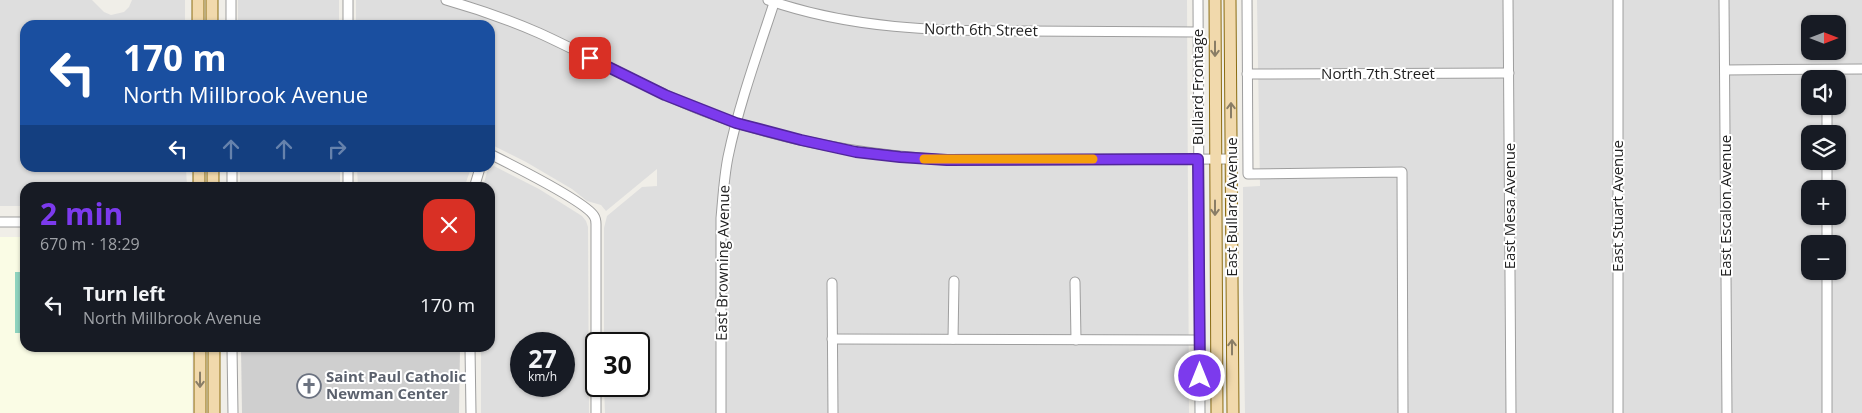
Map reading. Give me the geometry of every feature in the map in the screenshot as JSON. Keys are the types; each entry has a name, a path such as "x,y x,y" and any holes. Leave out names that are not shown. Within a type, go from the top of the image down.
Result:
{"main road":[{"path":"198,0 198,20"},
{"path":"212,0 212,20"},
{"name":"East Bullard Avenue","path":"1215,0 1217,413"},
{"name":"East Bullard Avenue","path":"1230,0 1233,413"},
{"path":"200,352 200,413"},
{"path":"214,352 214,413"}],"street":[{"path":"231,0 231,20"},
{"path":"348,0 348,20"},
{"path":"446,0 482,11 538,33 665,95 736,123 856,152 947,160 1231,159"},
{"name":"Bullard Frontage","path":"1198,0 1200,413"},
{"path":"1247,0 1248,174 1402,172 1403,413"},
{"name":"East Mesa Avenue","path":"1508,0 1511,413"},
{"name":"East Stuart Avenue","path":"1618,0 1618,413"},
{"name":"East Escalon Avenue","path":"1724,0 1727,413"},
{"name":"East Browning Avenue","path":"721,413 721,218 728,158 736,123 773,1"},
{"name":"North 6th Street","path":"773,1 807,12 842,20 939,31 1198,32"},
{"path":"1725,70 1801,73"},
{"path":"1846,72 1862,70"},
{"name":"North 7th Street","path":"1247,74 1509,74"},
{"path":"495,157 544,182 587,209 594,216 596,224 596,332"},
{"path":"0,222 20,222"},
{"path":"1827,280 1827,413"},
{"path":"953,339 954,281"},
{"path":"1076,282 1076,340"},
{"path":"832,283 833,413"},
{"path":"832,339 1199,340"},
{"path":"232,352 233,413"},
{"path":"470,352 471,413"},
{"path":"596,397 596,413"}],"shaded area":[{"path":"0,0 92,0 104,12 111,15 124,12 132,0 185,0 185,20 20,20 20,172 186,172 187,182 20,182 20,206 0,206"},
{"path":"238,0 339,0 339,20 238,20"},
{"path":"356,0 1187,0 1189,413 605,413 604,397 650,397 650,332 604,332 604,228 607,216 642,187 657,186 657,169 606,211 601,205 587,201 572,189 495,146 495,20 356,20"},
{"path":"1257,0 1862,0 1862,413 1245,413 1243,187 1260,186"},
{"path":"495,167 539,189 582,216 586,221 588,227 589,332 585,332 585,397 589,397 589,413 481,413 481,352 495,352 495,182 484,182 487,172 495,172"},
{"path":"240,172 340,172 340,182 240,182"},
{"path":"357,172 470,172 466,182 358,182"},
{"path":"0,237 20,237 20,352 192,352 192,413 0,413"},
{"path":"241,352 460,352 459,413 242,413"}],"green space":[{"path":"15,272 20,272 20,333 15,333"}],"slow traffic":[{"path":"924,159 1093,159"}],"place":[{"name":"Saint Paul Catholic Newman Center","path":"309,386"}],"route":[{"path":"590,58 665,95 736,123 856,152 947,160 1198,159 1200,376"}]}
